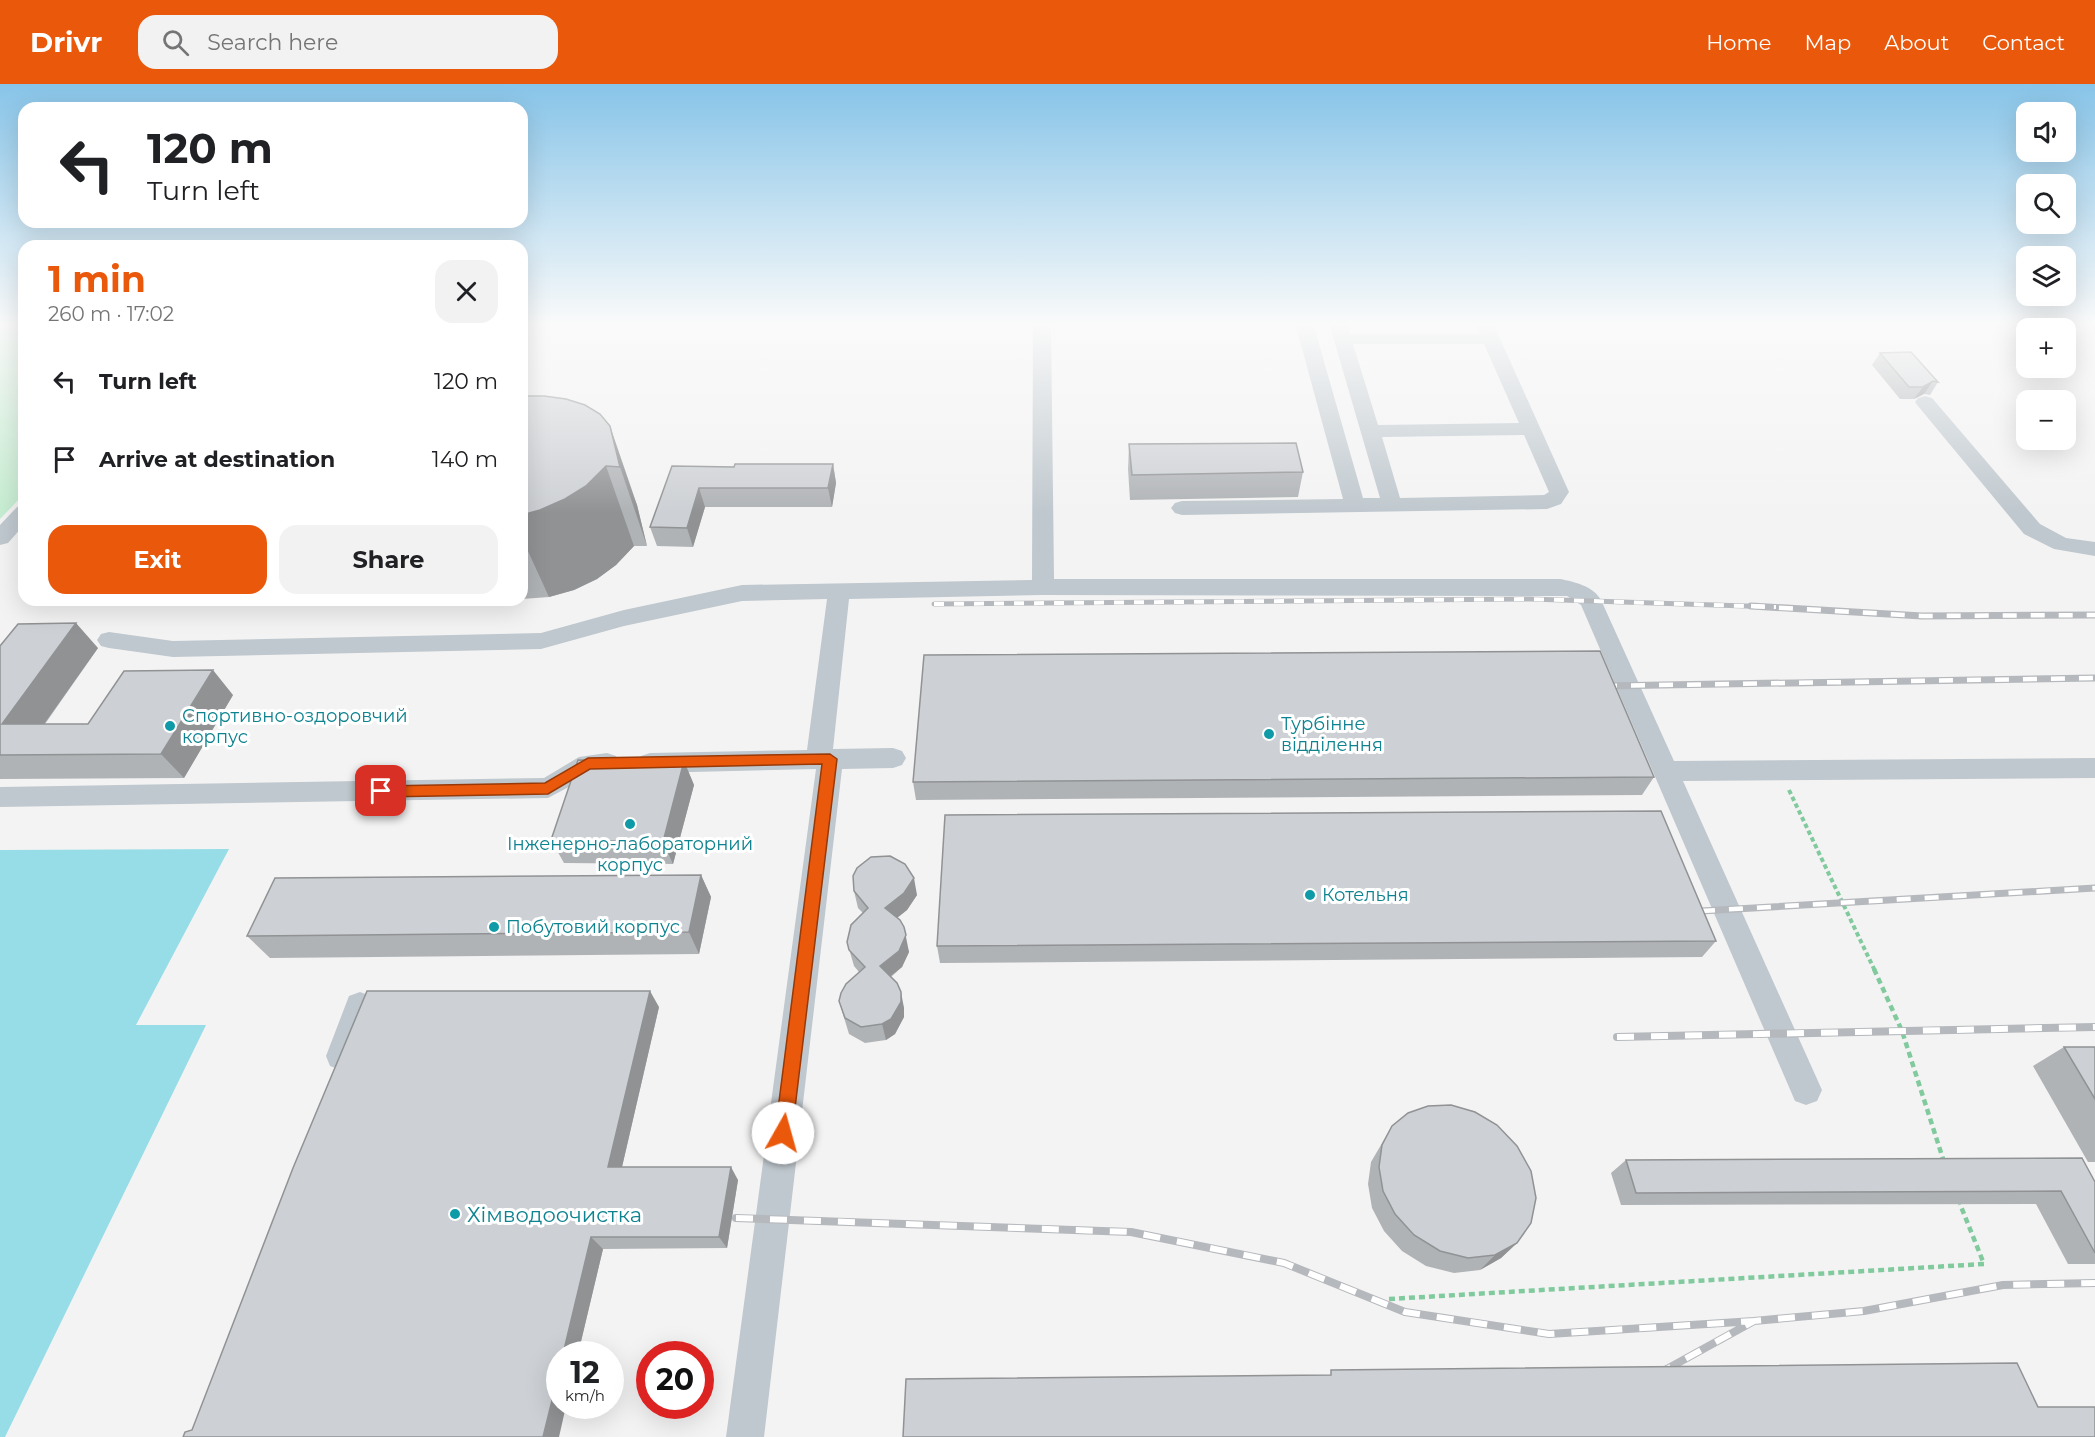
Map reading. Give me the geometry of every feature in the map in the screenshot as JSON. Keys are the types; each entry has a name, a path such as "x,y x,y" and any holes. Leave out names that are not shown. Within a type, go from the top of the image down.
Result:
{"street":[{"path":"1042,386 1043,587"},
{"path":"1321,386 1355,506"},
{"path":"1357,386 1392,505"},
{"path":"1182,508 1547,502 1554,499 1559,492 1512,386"},
{"path":"1925,402 2032,529 2059,544 2095,549"},
{"path":"1370,430 1531,429"},
{"path":"0,538 18,518"},
{"path":"109,640 173,649 541,641 624,618 742,593 1043,587 1560,586 1573,589 1590,600 1806,1090"},
{"path":"745,1437 824,759 839,591"},
{"path":"0,797 548,788 588,764 893,758"},
{"path":"1665,771 2095,768"},
{"path":"330,1084 360,1006"}],"path":[{"path":"1780,771 1844,902 1902,1031 1947,1172"},
{"path":"1389,1299 1984,1264 1960,1204"}],"green space":[{"path":"0,386 18,386 18,500 0,519"}],"water":[{"path":"229,849 136,1025 206,1025 5,1437 0,1437 0,850"}],"building":[{"path":"528,396 566,399 585,405 600,414 610,426 620,467 606,466 586,486 565,499 528,513"},
{"path":"1296,443 1303,472 1132,475 1129,444"},
{"path":"735,464 833,464 828,488 699,488 687,528 650,527 672,466 734,467"},
{"path":"76,623 2,724 88,724 124,671 213,670 161,754 0,755 0,646 18,624"},
{"name":"Турбінне відділення","path":"1600,651 1654,777 913,782 924,655"},
{"path":"578,760 684,761 663,842 551,840"},
{"name":"Котельня","path":"1661,811 1716,941 937,946 945,815"},
{"path":"890,856 905,864 914,878 904,893 885,908 900,920 906,935 899,951 880,966 897,983 901,992 901,1002 891,1019 882,1024 861,1027 845,1018 839,1001 846,984 865,967 849,950 847,942 851,925 868,908 854,891 853,876 857,868 871,857"},
{"path":"701,875 689,932 247,936 275,878"},
{"name":"Хімводоочистка","path":"367,991 650,991 608,1167 731,1167 719,1237 591,1237 566,1341 546,1341 547,1419 543,1437 183,1437 185,1432 192,1430 293,1168"},
{"path":"2064,1047 2095,1047 2095,1099"},
{"path":"1451,1105 1475,1112 1497,1125 1517,1146 1531,1171 1536,1198 1531,1223 1517,1243 1495,1255 1468,1258 1440,1251 1414,1235 1395,1214 1383,1191 1379,1167 1382,1145 1392,1126 1408,1113 1428,1106"},
{"path":"2082,1158 2095,1182 2095,1253 2061,1191 1636,1193 1626,1160"},
{"path":"2017,1363 2038,1407 2095,1407 2095,1437 903,1437 906,1379 1331,1375 1331,1370"}],"railway":[{"path":"934,604 1530,599 1758,606"},
{"path":"1751,606 1758,606"},
{"path":"1758,606 1776,607"},
{"path":"1758,606 1922,616 2095,615"},
{"path":"1603,686 2095,678"},
{"path":"1701,911 2095,888"},
{"path":"1617,1037 2095,1027"},
{"path":"736,1218 1131,1232 1284,1263 1405,1312 1549,1334 1754,1321"},
{"path":"1754,1321 1864,1311 2003,1285 2095,1283"},
{"path":"1656,1375 1754,1321"}],"place":[{"name":"Спортивно-оздоровчий корпус","path":"170,726"},
{"name":"Турбінне відділення","path":"1269,734"},
{"name":"Інженерно-лабораторний корпус","path":"630,824"},
{"name":"Котельня","path":"1310,895"},
{"name":"Побутовий корпус","path":"494,927"},
{"name":"Хімводоочистка","path":"455,1214"}],"route":[{"path":"381,791 548,788 588,764 830,759 783,1133"}]}
